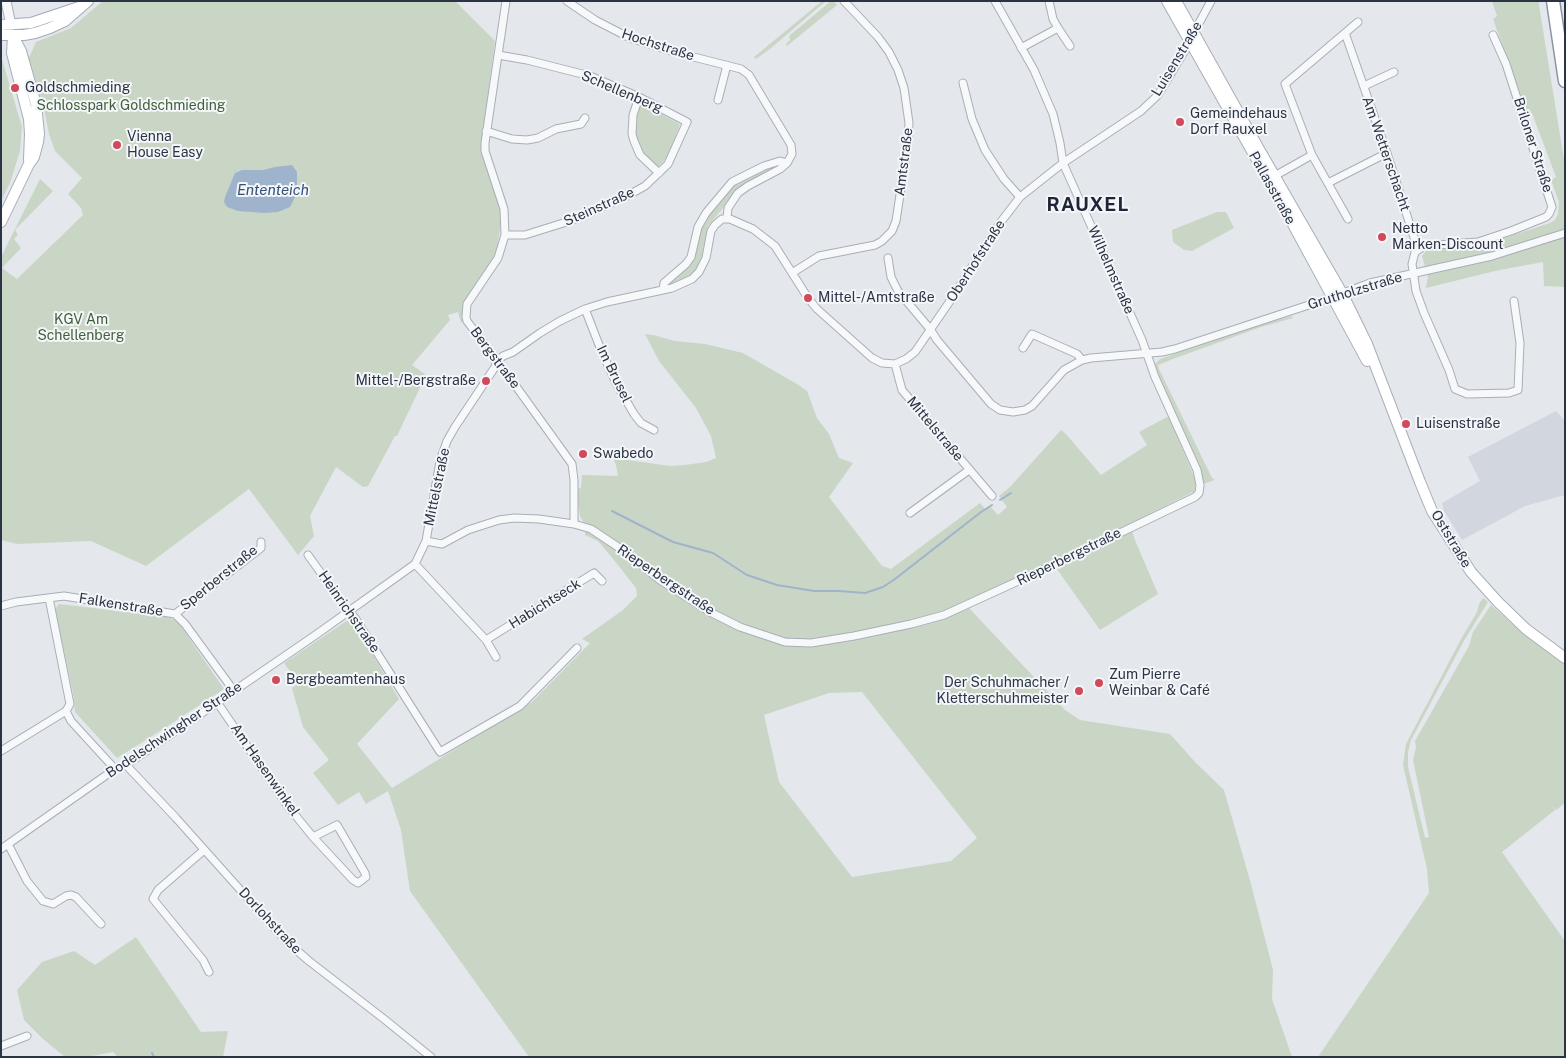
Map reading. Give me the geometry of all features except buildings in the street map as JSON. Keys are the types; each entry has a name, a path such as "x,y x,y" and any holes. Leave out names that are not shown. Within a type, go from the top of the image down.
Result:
{"highway":[{"path":"1552,1 1565,81"}],"main road":[{"name":"Pallasstraße","path":"1167,1 1192,38 1338,295"},
{"name":"Pallasstraße","path":"1176,1 1192,38"},
{"path":"8,29 35,33 65,21 86,4"},
{"path":"1,36 8,29"},
{"path":"1,222 34,156 38,142 38,118 21,51 8,29"},
{"name":"Oststraße","path":"1338,295 1367,344 1432,511 1471,572 1498,602 1526,629 1565,658"}],"street":[{"path":"6,1 8,29"},
{"name":"Bergstraße","path":"506,1 486,131 485,151 504,209 505,234 502,250 498,258 467,304 465,312 467,321 495,358 496,363 510,378 572,464 574,524"},
{"name":"Hochstraße","path":"567,1 595,20 630,38 674,52 741,68 749,75 791,145 792,154 787,163"},
{"name":"Amtstraße","path":"792,273 819,256 875,245 888,236 896,221 908,142 909,123 904,88 889,52 878,37 844,1"},
{"name":"Wilhelmstraße","path":"995,1 1034,70 1053,114 1063,163 1197,470 1200,485 1199,493"},
{"path":"1049,1 1053,19 1070,46"},
{"name":"Luisenstraße","path":"1063,163 1150,104 1165,84 1211,1"},
{"path":"1348,218 1312,155 1285,84 1358,22"},
{"path":"1021,48 1058,28"},
{"name":"Am Wetterschacht","path":"1345,33 1387,153 1418,250"},
{"name":"Briloner Straße","path":"1418,250 1424,246 1478,242 1546,217 1551,211 1552,202 1506,64 1493,35"},
{"name":"Schellenberg","path":"498,55 527,60 590,76 639,97 687,122"},
{"path":"718,100 727,65"},
{"name":"Am Wetterschacht","path":"1364,86 1394,72"},
{"path":"963,83 972,119 985,150 1004,179 1020,197"},
{"path":"639,97 633,115 632,134 640,155 659,173"},
{"path":"486,131 512,139 527,140 538,138 556,129 581,124 585,118"},
{"name":"Steinstraße","path":"505,234 525,235 576,219 645,186 668,164 687,122"},
{"path":"1328,183 1387,153"},
{"path":"1271,178 1312,155"},
{"path":"663,290 664,283 686,264 691,257 698,227 706,213 732,182 764,166 783,161 787,163 780,170 738,193 728,208 727,218 753,229 775,246 808,298 872,358 882,364 895,364"},
{"name":"Oberhofstraße","path":"895,364 915,352 998,226 1020,197 1063,163"},
{"name":"Mittelstraße","path":"426,541 440,460 447,441 496,363 503,356 513,352 540,333 585,309 680,286 692,279 699,272 706,258 711,231 715,225 727,218"},
{"name":"Grutholzstraße","path":"1082,360 1147,354 1175,349 1370,283 1492,256 1565,233"},
{"path":"1418,250 1415,252 1412,264 1416,291 1455,388 1467,394 1509,393 1518,390 1520,343 1514,301"},
{"path":"888,258 891,277 898,291 991,404 1000,410 1013,412 1025,410 1032,406 1064,370 1082,360 1077,354 1032,334 1023,348"},
{"name":"Im Brusel","path":"585,309 616,383 641,424 654,430"},
{"name":"Mittelstraße","path":"895,364 902,390 992,496"},
{"name":"Mittelstraße","path":"910,513 969,470"},
{"name":"Rieperbergstraße","path":"426,541 442,544 468,530 499,520 514,518 539,518 574,524 591,529 624,551 660,580 710,612 740,627 785,642 811,643 911,624 944,615 1049,567 1199,493"},
{"path":"348,611 415,564 426,541"},
{"name":"Sperberstraße","path":"175,614 261,548 261,542"},
{"name":"Heinrichstraße","path":"308,555 355,618 440,752 520,706 577,648"},
{"path":"415,564 486,640 496,657"},
{"name":"Habichtseck","path":"486,640 594,573 602,581"},
{"name":"Falkenstraße","path":"1,606 16,602 64,596 175,614 185,624 234,691"},
{"path":"1,751 66,712 70,704 49,598"},
{"name":"Bodelschwingher Straße","path":"1,849 348,611"},
{"name":"Am Hasenwinkel","path":"217,702 287,805 313,838 353,880 358,883 366,877 366,873 336,825 313,838"},
{"path":"66,712 71,721 115,769"},
{"name":"Dorlohstraße","path":"126,765 286,941 308,961 431,1057"},
{"path":"8,844 27,880 43,901 53,904 71,895 76,897 102,924"},
{"path":"204,850 158,890 153,899 203,960 209,972"},
{"path":"1,1046 27,1036"}],"shaded area":[{"path":"1556,411 1565,421 1565,495 1525,506 1462,540 1444,511 1442,503 1480,481 1468,457"}],"green space":[{"path":"103,1 455,1 495,41 481,144 500,209 501,221 497,250 492,261 462,306 463,321 461,323 458,312 448,315 450,320 412,365 426,375 397,436 395,436 368,486 363,487 336,467 310,516 314,536 298,555 249,489 146,566 91,541 17,544 1,540 1,257 40,179 53,191 15,230 18,235 14,239 21,248 2,268 17,279 83,215 81,208 68,194 82,178 55,151 29,58 36,42 71,28"},
{"path":"822,1 826,1 771,48 756,59 754,57"},
{"path":"831,1 834,1 837,5 787,46 786,44 790,40 789,36"},
{"path":"1492,1 1539,1 1565,166 1565,287 1544,286 1543,262 1495,271 1426,288 1428,277 1422,256 1426,251 1472,247 1489,243 1550,223 1555,220 1558,214 1559,202 1551,180 1556,177 1532,113 1528,114 1509,64 1493,19 1497,16"},
{"path":"1,56 22,127 20,151 10,183 1,201"},
{"path":"640,103 680,125 668,156 659,166 656,166 643,154 636,139 636,115"},
{"path":"781,162 779,166 745,184 738,190 708,226 702,255 704,258 696,272 690,277 668,287 667,285 694,258 701,225 732,185"},
{"path":"1217,212 1226,212 1234,228 1192,251 1184,250 1173,242 1172,230"},
{"path":"1292,316 1293,318 1261,327 1158,365 1212,478 1215,480 1203,484 1199,467 1154,368 1155,364 1160,359 1254,326"},
{"path":"645,334 675,341 705,344 743,353 807,391 817,418 829,434 839,458 853,463 829,497 882,566 891,569 980,503 985,509 990,506 998,515 1007,507 999,496 1010,487 1061,430 1101,475 1147,445 1139,432 1169,416 1195,479 1195,491 1130,524 1158,594 1100,630 1052,562 967,603 969,608 1065,710 1080,720 1170,734 1224,790 1273,970 1272,999 1292,1057 529,1057 410,891 401,830 388,791 366,804 359,792 338,805 313,773 329,760 303,727 292,688 299,683 284,663 351,618 399,699 357,744 392,788 532,702 590,643 582,639 623,610 637,596 636,588 598,541 585,535 585,525 580,516 577,489 581,488 582,475 618,476 613,458 670,466 706,462 716,458 711,436 696,408 659,361","holes":["862,692 977,838 951,861 852,877 779,782 764,715 829,693"]},
{"path":"1483,598 1488,602 1465,639 1411,740 1408,752 1408,767 1425,838 1429,837 1413,760 1416,747 1415,741 1469,646 1473,632 1491,605 1522,633 1565,665 1565,803 1556,810 1553,806 1555,810 1502,852 1565,941 1565,1057 1318,1057 1429,893 1427,869 1403,765 1406,744"},
{"path":"59,604 169,617 178,622 224,689 117,758 75,712 74,698 55,609"},
{"path":"136,937 201,1032 228,1031 223,1057 118,1057 113,1052 87,1057 65,1057 24,1020 17,990 42,962 74,951 95,965"}],"water":[{"name":"Ententeich","path":"292,165 297,172 297,193 290,207 278,212 264,213 238,211 227,207 224,202 235,173 242,170 263,170"}],"waterway":[{"path":"1000,500 1011,493"},
{"path":"612,511 673,542 713,553 747,575 777,585 814,591 865,593 883,587 895,579 992,505"},
{"path":"152,1053 154,1057"}],"place":[{"name":"Goldschmieding","path":"15,88"},
{"name":"Gemeindehaus Dorf Rauxel","path":"1180,122"},
{"name":"Vienna House Easy","path":"117,145"},
{"name":"Netto Marken-Discount","path":"1382,237"},
{"name":"Mittel-/Amtstraße","path":"808,298"},
{"name":"Mittel-/Bergstraße","path":"486,381"},
{"name":"Luisenstraße","path":"1406,424"},
{"name":"Swabedo","path":"583,454"},
{"name":"Bergbeamtenhaus","path":"276,680"},
{"name":"Zum Pierre Weinbar & Café","path":"1099,683"},
{"name":"Der Schuhmacher / Kletterschuhmeister","path":"1079,691"}],"district":[{"name":"RAUXEL","path":"1088,205"}],"park label":[{"name":"Schlosspark Goldschmieding","path":"131,106"},
{"name":"KGV Am Schellenberg","path":"81,328"}]}
